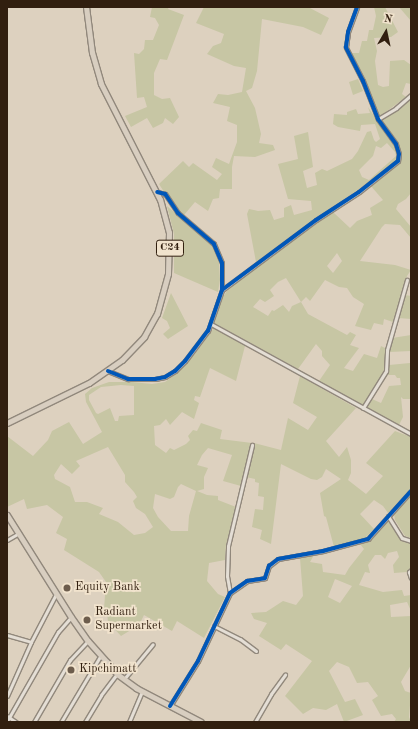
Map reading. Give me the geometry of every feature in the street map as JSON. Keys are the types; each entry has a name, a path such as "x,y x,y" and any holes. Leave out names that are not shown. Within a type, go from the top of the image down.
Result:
{"highway":[{"path":"7,515 88,642 117,674 142,692 201,722"}],"main road":[{"name":"C24","path":"7,423 89,383 122,360 144,337 157,314 162,300 169,269 169,233 157,192 101,84 92,53 86,7"}],"street":[{"path":"222,290 396,163 399,154 396,144 378,119 363,81 346,46 348,32 357,7"},
{"path":"378,119 396,108 411,95"},
{"path":"108,370 128,379 155,379 165,377 185,361 203,338 211,324 222,290 222,263 214,244 178,213 165,194 157,192"},
{"path":"364,408 386,371 388,345 407,280"},
{"path":"211,324 411,434"},
{"path":"230,592 227,576 228,546 252,445"},
{"path":"170,706 196,665 230,592 247,581 265,578 269,566 276,560 365,541 411,491"},
{"path":"388,516 402,538 411,542"},
{"path":"7,540 19,533"},
{"path":"411,570 409,572 411,578"},
{"path":"7,696 56,594"},
{"path":"16,722 8,718 58,632 71,617"},
{"path":"214,626 240,639 256,651"},
{"path":"7,635 32,642"},
{"path":"34,722 70,660 88,642"},
{"path":"124,679 153,644"},
{"path":"61,722 101,655"},
{"path":"85,722 101,695 117,674"},
{"path":"255,722 271,694 285,675"},
{"path":"129,722 142,692"}],"green space":[{"path":"152,7 169,7 168,9 184,15 167,60 160,59 154,73 154,95 162,99 170,98 179,117 173,124 165,118 163,123 153,128 147,118 131,127 125,116 147,107 144,97 137,98 134,53 139,54 144,49 145,40 153,40 159,25 155,18 150,17"},
{"path":"204,7 308,7 329,18 321,35 303,27 262,19 257,71 252,88 246,91 255,108 261,134 259,143 273,145 275,150 255,157 234,156 232,167 232,189 220,189 219,198 213,199 208,211 195,202 184,215 171,203 159,184 183,161 189,167 193,163 217,180 222,174 212,167 216,158 229,164 237,142 237,125 227,121 230,107 213,103 218,94 228,95 242,92 246,68 234,66 207,54 213,46 221,43 224,34 196,23"},
{"path":"374,7 385,7 398,32 391,37 374,38 377,51 375,61 378,85 383,87 389,86 390,61 404,60 411,65 411,84 406,83 402,94 406,97 379,117 352,53 359,53 362,41 367,41 369,30 373,30 376,16"},
{"path":"399,7 411,7 411,21"},
{"path":"358,79 363,91 353,95 349,82"},
{"path":"411,96 411,193 406,199 398,204 396,209 411,227 411,238 400,225 385,224 360,261 395,265 411,270 407,276 393,322 384,319 383,325 374,323 371,330 355,326 364,304 353,297 347,288 339,287 325,280 310,301 306,297 301,302 308,314 347,335 350,332 356,335 350,345 359,348 344,368 353,371 364,354 377,358 381,346 385,348 385,366 383,374 363,405 319,381 330,365 322,356 322,351 316,344 298,369 214,323 222,298 227,291 258,266 333,212 350,228 357,221 372,215 370,208 383,200 370,185 397,164 401,156 396,142 381,120","holes":["337,253 342,261 333,273 327,266","286,278 301,302 292,306 289,312 283,305 274,311 272,310 268,316 253,307 260,299 265,302 274,296 270,290 278,282"]},
{"path":"368,107 396,148 398,155 397,159 355,192 317,217 256,262 247,214 249,209 258,211 270,210 274,220 284,217 284,208 291,205 294,215 312,210 311,201 288,199 278,164 298,159 294,136 308,132 313,167 303,171 307,188 317,185 315,173 322,169 327,171 352,159 358,151 367,132 371,131 376,142 380,139 375,124 361,125 360,131 338,127 333,124 334,114 347,115 347,112 356,109 358,114 370,113","holes":["387,143 395,152 396,156 369,180 362,177 359,170 373,156 376,146 381,148"]},
{"path":"167,206 215,248 219,262 220,280 218,292 174,273 174,234"},
{"path":"171,293 188,326 168,339 163,334 170,328 167,321 162,318"},
{"path":"405,295 411,296 411,319 398,318"},
{"path":"214,328 245,346 236,381 210,368 200,397 195,396 194,400 199,403 194,419 182,412 170,425 166,419 160,425 154,426 155,445 166,453 170,448 174,450 186,444 190,440 188,436 193,430 197,431 201,423 222,430 220,439 252,443 241,486 223,481 232,455 208,448 202,455 197,465 208,468 204,477 204,489 197,491 207,495 218,496 218,500 236,507 226,545 225,560 209,563 207,581 218,594 225,597 204,638 177,621 172,631 144,615 139,625 121,636 108,622 107,612 104,609 106,582 99,572 64,550 67,539 56,533 63,517 47,505 27,509 24,499 7,507 7,436 33,456 48,440 52,431 69,422 83,444 102,432 86,402 85,394 92,388 109,382 152,384 165,382 176,374 194,355","holes":["121,385 134,386 134,415 119,416 118,421 115,421 110,408 98,414 96,413 89,400 89,395 101,387","108,447 125,475 125,482 137,497 133,501 136,508 145,514 153,527 145,533 134,535 118,522 99,514 103,508 87,502 75,502 70,487 55,479 54,475 61,464 72,474 80,466 76,461","181,484 196,491 189,516 188,531 171,531 158,517 153,508 155,494 170,499 174,497 178,487"]},
{"path":"411,335 411,351 389,352 392,338"},
{"path":"410,363 411,399 403,399 401,397 403,417 399,425 367,407 372,399 381,403 389,386 401,385 400,378 397,378 395,375 388,375 389,365"},
{"path":"300,376 356,408 326,441 339,457 347,447 351,460 351,473 348,480 366,494 383,476 366,463 395,431 411,437 411,488 388,513 383,506 374,500 360,514 374,529 363,540 334,547 326,517 324,516 320,493 341,479 326,469 322,477 317,480 311,479 281,464 271,544 260,539 262,530 252,527 255,509 263,510 264,497 258,496 259,483 255,482 255,479 246,477 254,443 281,450 288,418 308,430 317,417 293,403"},
{"path":"411,493 411,538 405,536 395,520 394,514"},
{"path":"388,520 401,541 411,544 411,568 407,572 394,573 393,565 399,557 397,551 388,553 385,559 381,555 375,555 368,565 370,573 365,572 359,585 383,592 402,590 404,596 411,595 411,611 407,602 390,605 391,617 411,616 411,665 401,682 405,691 411,693 409,717 411,722 394,722 396,719 392,714 381,716 372,700 378,696 368,682 357,683 349,667 337,662 329,671 345,702 355,699 363,715 344,722 337,704 326,710 313,708 303,714 285,696 312,661 286,644 281,650 259,636 267,623 254,619 251,613 266,612 283,601 296,605 303,596 300,558 314,555 310,562 322,564 323,572 345,575 364,549 360,544 370,540","holes":["335,579 352,586 340,603 328,597"]}],"cycle path":[{"path":"222,290 316,220 359,192 398,161 399,154 396,144 378,119 363,81 346,47 348,32 357,7"},
{"path":"108,371 128,379 155,379 165,377 175,371 185,361 208,331 222,290 222,263 214,244 178,213 165,194 157,192"},
{"path":"170,706 198,661 230,593 247,581 265,578 269,566 278,559 323,551 368,539 411,491"}],"place":[{"name":"Equity Bank","path":"67,588"},
{"name":"Radiant Supermarket","path":"87,620"},
{"name":"Kipchimatt","path":"71,670"}]}
